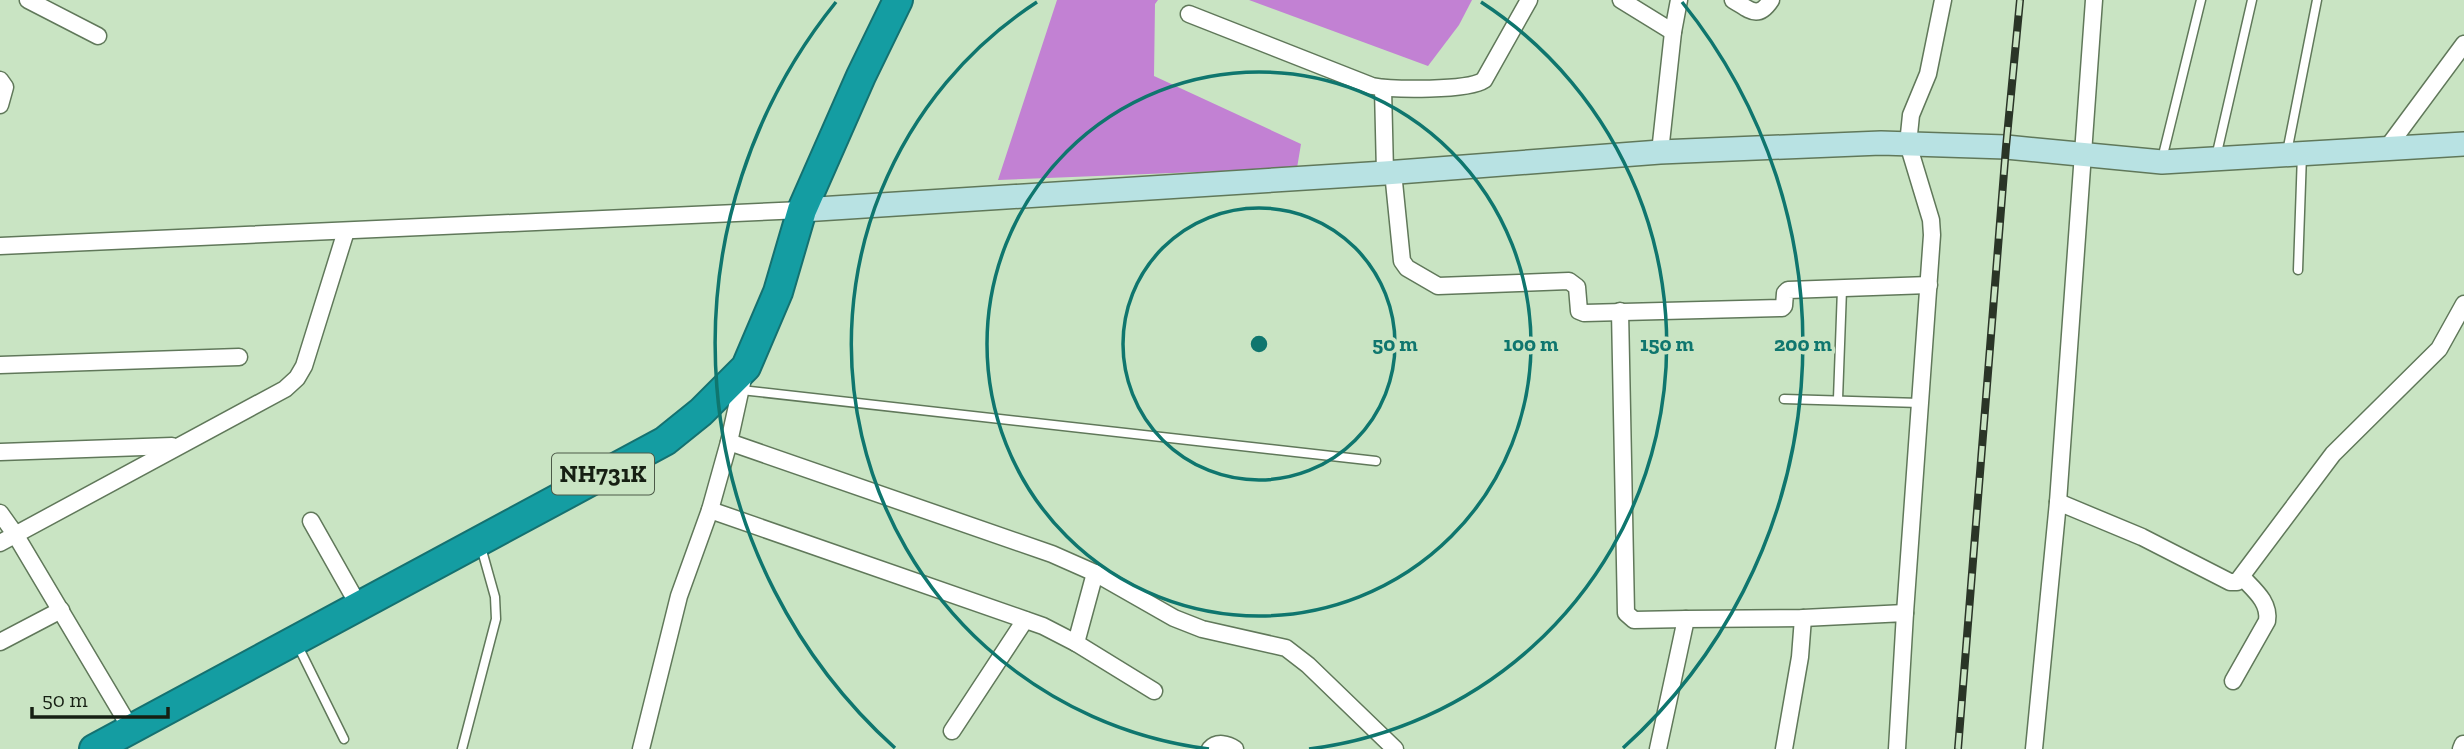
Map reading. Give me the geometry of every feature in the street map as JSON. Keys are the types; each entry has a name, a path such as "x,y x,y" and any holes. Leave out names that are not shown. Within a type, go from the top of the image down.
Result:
{"highway":[{"name":"NH731K","path":"94,749 665,440 743,378 778,292 802,211 861,76 898,0"}],"street":[{"path":"29,0 98,36"},
{"path":"1189,14 1361,82 1383,88 1478,84 1484,80 1529,0"},
{"path":"1621,0 1673,32"},
{"path":"1660,152 1679,0"},
{"path":"1733,0 1758,12 1765,10 1771,0"},
{"path":"1897,749 1932,235 1931,220 1908,144 1911,115 1928,74 1943,0"},
{"path":"2035,749 2058,502 2094,0"},
{"path":"2387,148 2464,44"},
{"path":"0,80 5,86 0,104"},
{"path":"1383,88 1389,172 1402,261 1433,284 1446,286 1569,281 1577,287 1579,311 1584,313 1782,309 1788,290 1929,285"},
{"path":"0,246 802,211 1660,152 1881,143 2006,147 2162,162 2464,144"},
{"path":"0,543 285,389 297,378 304,366 346,231"},
{"path":"2058,502 2132,532 2230,582 2237,582 2333,454 2440,349 2464,304"},
{"path":"1620,312 1628,617 1634,620 1803,618 1905,613"},
{"path":"0,365 240,357"},
{"path":"641,749 679,596 710,510 743,378"},
{"path":"729,442 1041,551 1095,573 1174,618 1202,629 1286,648 1308,664 1395,749"},
{"path":"0,452 178,446"},
{"path":"710,510 1025,620 1076,643 1154,691"},
{"path":"0,513 131,729"},
{"path":"311,521 359,606"},
{"path":"1076,643 1095,573"},
{"path":"2233,681 2267,621 2269,611 2242,576"},
{"path":"0,642 61,610"},
{"path":"1784,749 1800,657 1803,618"},
{"path":"1658,749 1686,619"},
{"path":"952,731 1025,620"},
{"path":"1210,749 1224,744 1236,749"},
{"path":"2460,749 2463,744"}],"lane":[{"path":"2162,162 2201,0"},
{"path":"2215,160 2252,0"},
{"path":"2298,270 2294,155 2317,0"},
{"path":"1838,399 1842,289"},
{"path":"743,378 1376,461"},
{"path":"1784,399 1920,402"},
{"path":"462,749 496,619 495,597 480,540"},
{"path":"295,640 344,739"}],"shaded area":[{"path":"1057,0 1158,0 1155,4 1154,76 1301,144 1297,168 998,180"},
{"path":"1249,0 1472,0 1459,25 1428,66"}],"railway":[{"path":"1958,749 2020,0"}]}
